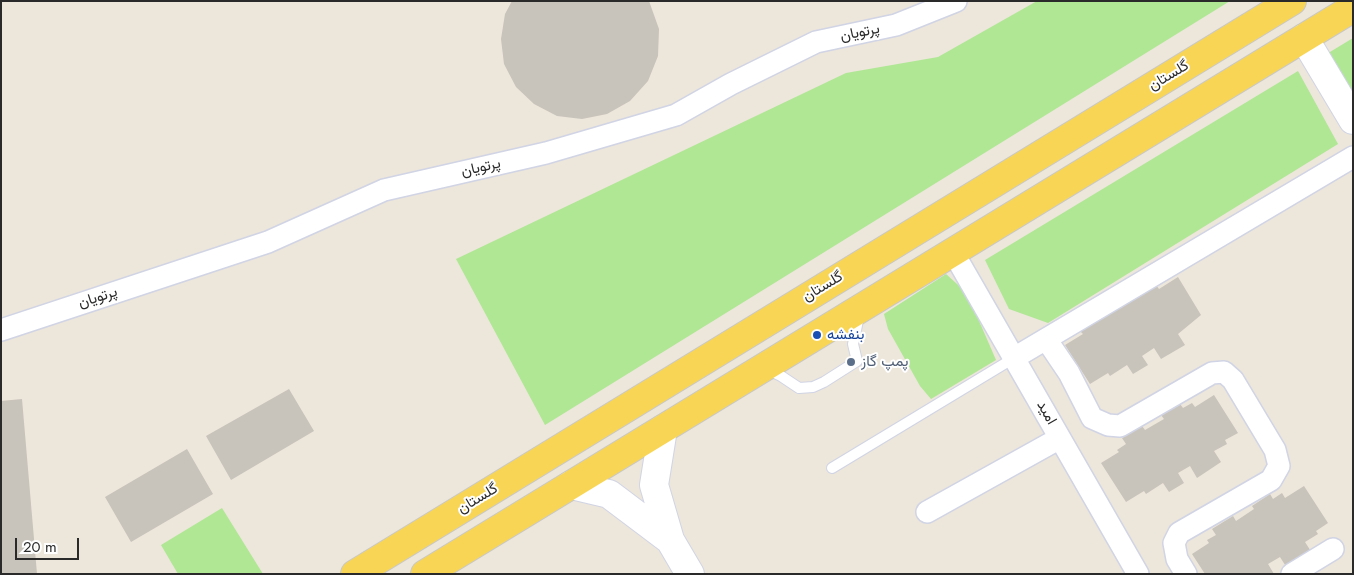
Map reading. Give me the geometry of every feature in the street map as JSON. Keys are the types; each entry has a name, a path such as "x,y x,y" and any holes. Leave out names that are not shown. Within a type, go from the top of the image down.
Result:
{"main road":[{"name":"گلستان","path":"355,574 1292,1"},
{"path":"438,570 571,485 1353,8"},
{"path":"1256,23 1277,55"}],"street":[{"name":"پرتویان","path":"1,330 268,242 384,190 546,153 676,115 730,84 816,42 896,25 956,1"},
{"path":"1304,38 1353,120"},
{"path":"1014,358 1353,157"},
{"name":"امید","path":"953,252 1138,574"},
{"path":"1046,339 1065,367 1092,418 1108,425 1120,426 1212,373 1224,372 1238,388 1274,450 1279,466 1271,480 1179,533 1174,543 1177,559 1186,574"},
{"path":"663,429 654,485 670,540 690,574"},
{"path":"927,512 1060,438"},
{"path":"571,485 609,494 670,540"},
{"path":"1292,574 1333,549"}],"lane":[{"path":"762,368 781,376 799,388 813,387 824,382 857,362 853,344 861,308"},
{"path":"832,468 1014,358"}],"green space":[{"path":"1037,1 1230,1 545,425 456,259 846,73 938,57"},
{"path":"1353,38 1353,94 1325,55"},
{"path":"1298,71 1338,144 1048,323 1009,309 985,260"},
{"path":"946,274 967,293 996,360 931,399 920,386 888,329 884,314"},
{"path":"222,508 263,574 178,574 161,545"}],"building":[{"path":"512,1 649,1 659,29 658,56 648,81 630,101 607,114 582,119 557,116 534,104 516,87 504,64 501,39 505,14"},
{"path":"1178,277 1201,315 1178,334 1185,345 1161,359 1154,348 1142,356 1148,365 1133,374 1127,365 1110,376 1108,373 1090,384 1065,345 1083,334 1080,331 1089,326 1086,321 1156,285 1159,289"},
{"path":"289,389 314,431 231,480 206,436"},
{"path":"1214,395 1238,433 1225,440 1227,444 1214,451 1221,462 1197,478 1190,466 1178,473 1184,483 1169,492 1163,483 1146,494 1144,491 1126,502 1101,463 1119,452 1117,450 1126,444 1122,438 1142,426 1145,430 1164,419 1161,415 1180,404 1183,408 1192,403 1195,407"},
{"path":"22,399 37,574 1,574 1,401"},
{"path":"187,449 213,494 131,542 105,497"},
{"path":"1304,486 1328,523 1316,531 1318,534 1305,542 1312,553 1287,568 1280,557 1268,564 1274,574 1205,574 1192,554 1209,543 1207,540 1216,535 1212,529 1233,516 1236,521 1254,509 1252,506 1270,494 1273,499 1282,493 1285,498"}],"place":[{"name":"بنفشه","path":"817,335"},
{"name":"پمپ گاز","path":"851,362"}]}
